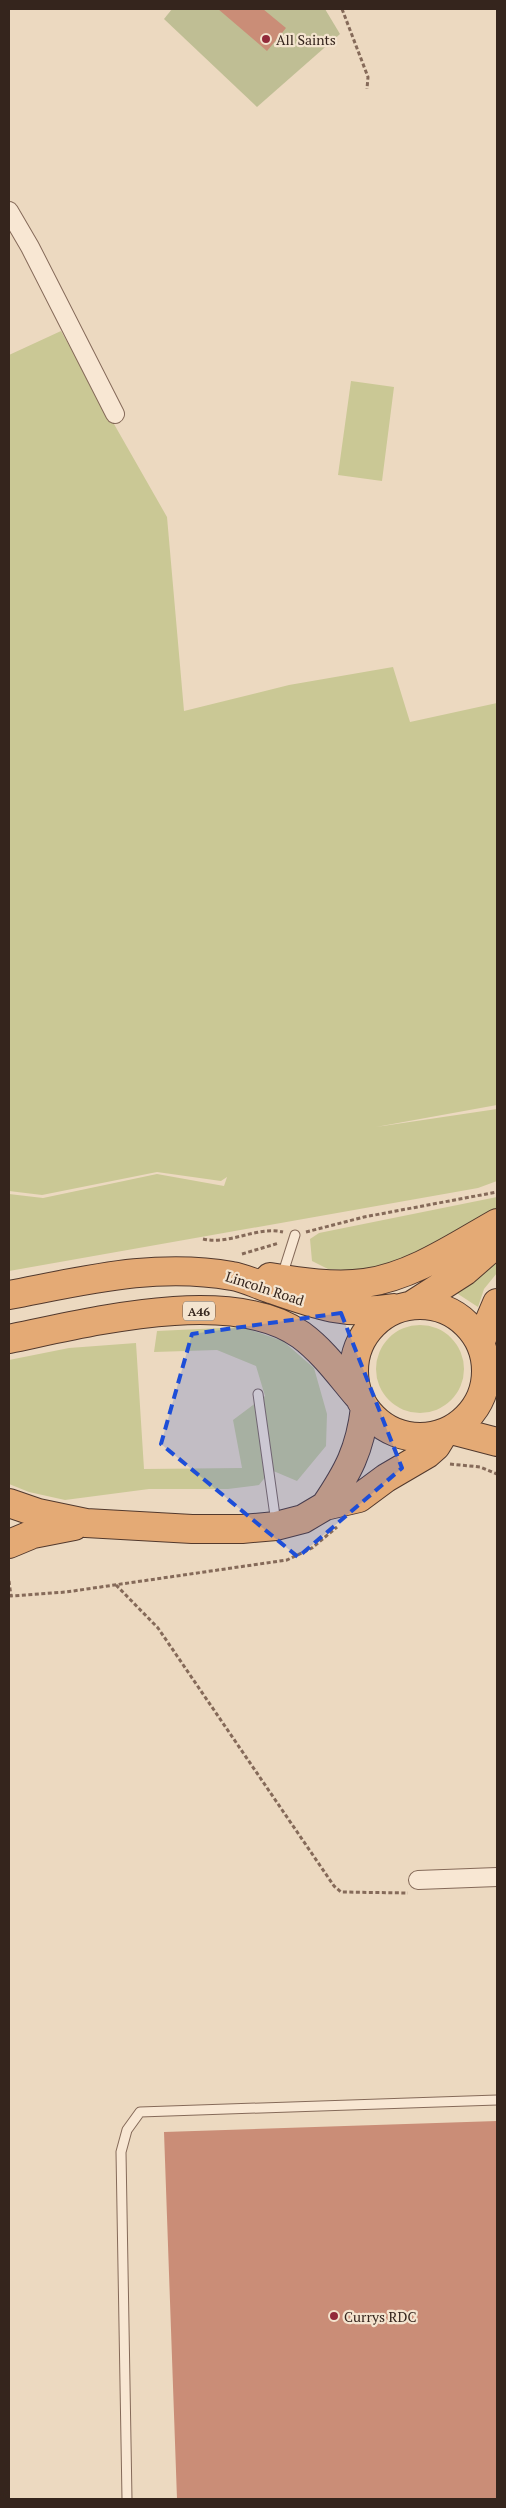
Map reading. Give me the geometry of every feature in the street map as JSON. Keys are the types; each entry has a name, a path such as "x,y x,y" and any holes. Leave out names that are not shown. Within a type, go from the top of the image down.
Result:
{"highway":[{"path":"235,1266 261,1276 282,1279 340,1284 366,1283 391,1277 438,1256 497,1223"},
{"path":"325,1506 348,1472 361,1436 362,1402 354,1369 360,1342 377,1320 407,1306 465,1271 497,1243"},
{"name":"Lincoln Road","path":"9,1295 142,1271 196,1270 235,1266 327,1308 368,1312 407,1306"},
{"path":"9,1503 38,1513 86,1524 192,1529 242,1529 276,1526 303,1519 325,1506 359,1498 386,1478 427,1454 448,1431 465,1420 480,1400 486,1381 487,1356 497,1303"},
{"path":"407,1306 431,1305 449,1311 470,1327 487,1356"},
{"name":"Lincoln Road","path":"9,1339 122,1317 184,1311 240,1313 263,1318 300,1334 319,1350 362,1402"},
{"path":"362,1402 379,1423 398,1433 420,1437 448,1431 497,1442"},
{"path":"9,1544 33,1534 86,1524"}],"street":[{"path":"9,211 30,247 115,414"},
{"path":"418,1880 497,1878"}],"lane":[{"path":"282,1279 295,1235"},
{"path":"258,1394 276,1526"},
{"path":"127,2499 121,2152 126,2130 140,2112 497,2100"}],"path":[{"path":"342,9 368,77 367,89"},
{"path":"235,1266 264,1249 295,1235 364,1217 497,1192"},
{"path":"203,1239 213,1241 273,1230 295,1235"},
{"path":"9,1581 12,1596 66,1592"},
{"path":"116,1585 158,1628 341,1892 416,1893 418,1880"}],"highlighted area":[{"path":"341,1313 402,1468 298,1557 161,1444 192,1334"}],"shaded area":[{"path":"61,331 167,517 184,711 289,685 393,667 410,722 497,703 497,1105 376,1127 497,1109 497,1181 478,1188 9,1271 9,1194 43,1198 157,1174 224,1186 227,1177 221,1181 157,1172 42,1195 9,1191 9,355"},
{"path":"351,381 394,387 382,481 338,475"},
{"path":"497,1197 497,1215 378,1272 328,1269 312,1261 310,1239 319,1233"},
{"path":"497,1254 497,1273 484,1289 478,1307 455,1292"},
{"path":"420,1325 437,1329 451,1338 460,1352 464,1369 460,1386 451,1400 437,1409 420,1413 403,1409 389,1400 380,1386 376,1369 380,1352 389,1338 403,1329"},
{"path":"242,1327 283,1341 314,1368 327,1414 326,1446 297,1481 271,1470 259,1485 228,1489 149,1489 65,1500 29,1492 9,1484 9,1360 69,1348 136,1343 144,1469 242,1468 233,1420 265,1396 256,1366 217,1350 154,1352 157,1331"}],"green space":[{"path":"172,9 325,9 340,34 257,107 164,19"}],"building":[{"name":"All Saints","path":"218,9 263,9 286,28 267,51"},
{"name":"Currys RDC","path":"497,2121 497,2499 177,2499 164,2132"}],"place":[{"name":"All Saints","path":"266,39"},
{"name":"Currys RDC","path":"334,2316"}]}
